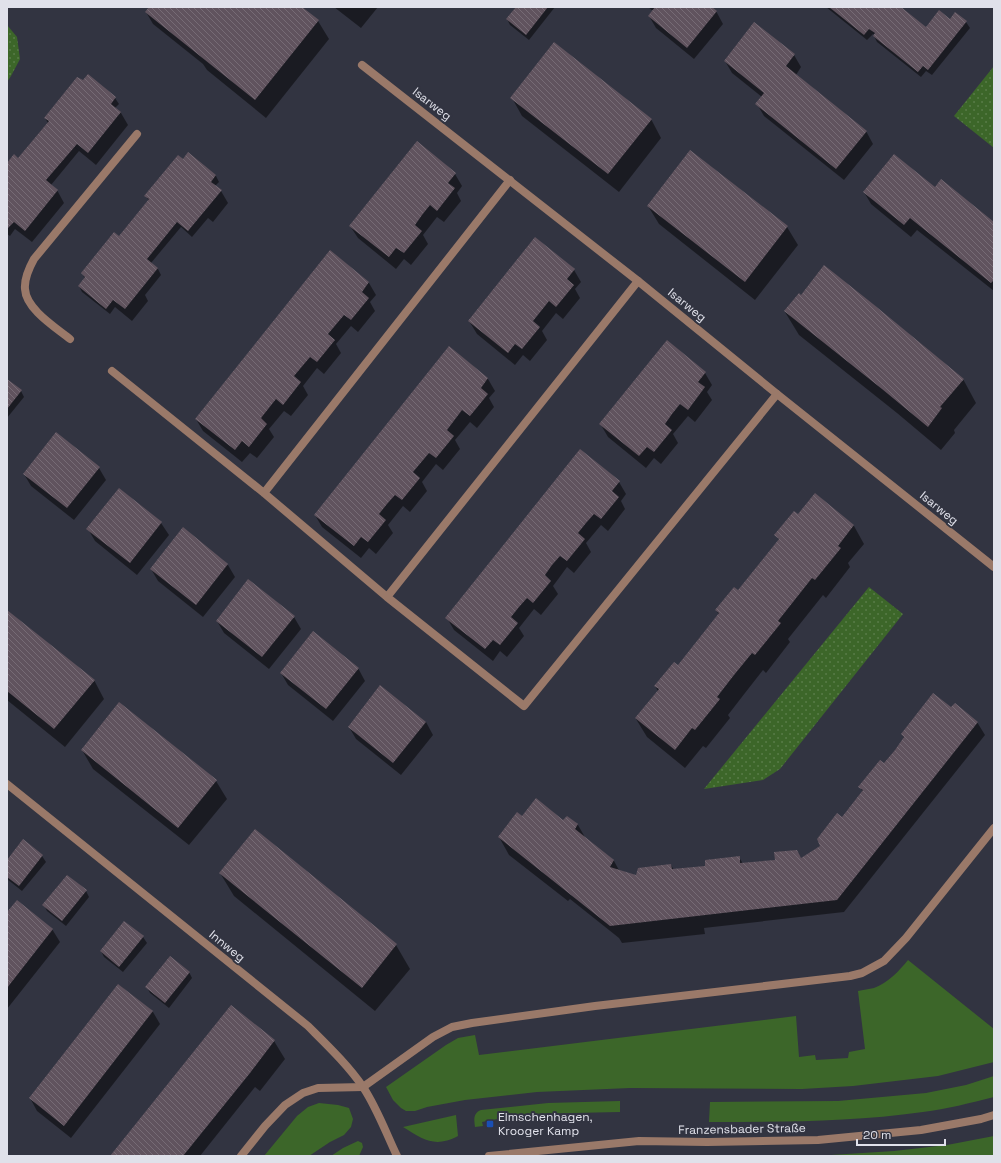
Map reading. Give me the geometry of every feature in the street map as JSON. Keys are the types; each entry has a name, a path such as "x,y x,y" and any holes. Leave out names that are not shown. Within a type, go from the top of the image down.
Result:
{"street":[{"name":"Isarweg","path":"362,65 638,280 777,394 994,567"},
{"path":"70,339 35,310 28,300 24,288 27,274 34,259 137,134"},
{"path":"264,494 510,180"},
{"path":"387,597 638,280"},
{"path":"112,371 264,494 387,597 524,706 777,394"},
{"name":"Innweg","path":"7,784 308,1026 337,1055 363,1087 374,1106 397,1156"},
{"path":"241,1156 265,1126 285,1105 303,1093 318,1088 363,1087 433,1037 452,1027 595,1006 850,976 862,973 884,960 906,938 994,828"},
{"name":"Franzensbader Straße","path":"489,1156 639,1141 707,1142 818,1140 921,1130 981,1119 994,1115"}],"green space":[{"path":"7,25 17,37 20,59 7,82"},
{"path":"994,66 994,148 954,116"},
{"path":"869,587 903,614 780,769 763,780 704,789"},
{"path":"908,960 994,1029 994,1062 938,1076 853,1086 802,1089 630,1088 537,1092 465,1100 427,1107 415,1111 406,1111 401,1108 393,1100 386,1087 446,1045 458,1038 475,1035 479,1055 796,1016 799,1057 815,1055 816,1060 848,1058 849,1052 865,1049 858,991 874,988 889,980"},
{"path":"994,1076 994,1097 932,1111 843,1120 709,1122 710,1102 838,1101 926,1093 966,1085"},
{"path":"620,1101 620,1112 523,1114 482,1122 483,1126 475,1127 475,1115 481,1110 548,1103"},
{"path":"319,1103 349,1108 353,1119 351,1127 344,1135 330,1142 309,1156 264,1156 297,1116 308,1107"},
{"path":"456,1115 458,1136 450,1140 436,1142 430,1141 417,1136 403,1127"},
{"path":"994,1136 994,1156 815,1156 894,1151 947,1145"},
{"path":"358,1141 362,1143 363,1147 359,1156 331,1156 343,1148"}],"building":[{"path":"149,7 302,7 319,20 255,100 145,12"},
{"path":"516,7 548,7 526,35 506,19"},
{"path":"655,7 712,7 717,11 687,48 648,16"},
{"path":"829,7 901,7 926,27 939,10 950,19 955,12 967,21 928,70 923,66 918,72 873,36 875,33 869,29 864,35"},
{"path":"754,22 795,54 786,66 867,131 836,169 755,104 764,93 724,61"},
{"path":"554,42 652,119 608,174 510,98"},
{"path":"88,74 116,97 111,104 121,112 88,153 77,144 46,180 58,190 25,231 14,222 7,229 7,163 14,154 18,158 49,121 44,118 77,77 83,80"},
{"path":"417,141 456,173 448,183 455,188 437,211 430,205 422,215 415,225 422,231 404,253 396,248 389,257 349,226"},
{"path":"690,150 788,226 745,282 647,206"},
{"path":"188,152 216,175 211,182 222,190 188,231 177,222 147,259 158,268 125,309 113,300 106,309 78,286 85,277 81,273 114,232 119,236 149,199 144,196 178,155 183,159"},
{"path":"894,154 935,187 941,179 994,222 994,280 991,283 910,218 904,225 863,192"},
{"path":"535,237 575,269 567,279 574,285 556,307 549,301 533,321 540,327 522,349 515,344 508,353 468,321"},
{"path":"330,250 369,282 362,292 369,298 351,320 344,315 328,334 335,340 317,362 310,357 294,376 301,382 283,405 276,399 261,418 267,424 249,447 242,441 235,450 195,419"},
{"path":"824,265 964,379 940,407 942,408 928,427 784,311 799,293 801,295"},
{"path":"667,340 706,372 698,382 705,387 688,410 680,404 672,414 665,424 672,430 654,452 647,447 639,456 599,424"},
{"path":"449,346 488,378 481,388 488,394 470,416 462,410 447,430 454,436 436,458 429,453 413,472 420,478 402,500 395,495 387,504 379,514 386,520 368,542 361,537 354,546 314,515"},
{"path":"7,379 22,390 7,409"},
{"path":"56,432 100,467 67,508 23,474"},
{"path":"580,449 620,481 612,491 619,497 601,519 594,514 586,523 578,533 585,539 567,561 560,556 552,565 545,575 551,581 533,603 527,598 511,617 518,623 500,645 493,640 485,649 445,618"},
{"path":"119,488 162,522 130,563 86,529"},
{"path":"815,493 854,525 838,546 841,548 815,580 812,578 778,621 781,623 755,655 752,653 717,697 720,699 695,730 692,728 675,750 635,718 659,689 654,686 674,662 678,665 719,613 715,610 734,587 738,590 779,539 774,535 794,511 798,514"},
{"path":"183,527 228,564 196,605 150,569"},
{"path":"248,579 295,616 262,657 216,621"},
{"path":"7,610 95,680 54,729 7,691"},
{"path":"313,631 359,668 326,709 280,673"},
{"path":"380,685 426,722 393,763 348,727"},
{"path":"933,693 951,707 955,703 978,722 837,900 610,926 498,837 517,812 522,816 536,798 563,820 567,816 578,824 575,829 614,860 610,867 636,875 638,868 671,864 672,869 705,866 705,860 740,856 740,863 775,860 774,852 797,850 801,858 820,846 817,839 837,813 842,817 863,790 858,787 880,760 884,763 895,750 904,737 901,734"},
{"path":"119,702 217,780 178,828 81,750"},
{"path":"255,829 397,944 362,988 219,873"},
{"path":"23,839 43,855 19,886 7,877 7,860"},
{"path":"67,875 87,890 62,921 42,905"},
{"path":"17,900 53,929 7,988 7,912"},
{"path":"124,921 144,936 119,967 100,951"},
{"path":"170,956 190,972 165,1003 145,987"},
{"path":"118,984 153,1011 64,1126 29,1098"},
{"path":"231,1005 275,1040 250,1073 183,1156 110,1156"}],"place":[{"name":"Elmschenhagen, Krooger Kamp","path":"490,1124"}]}
